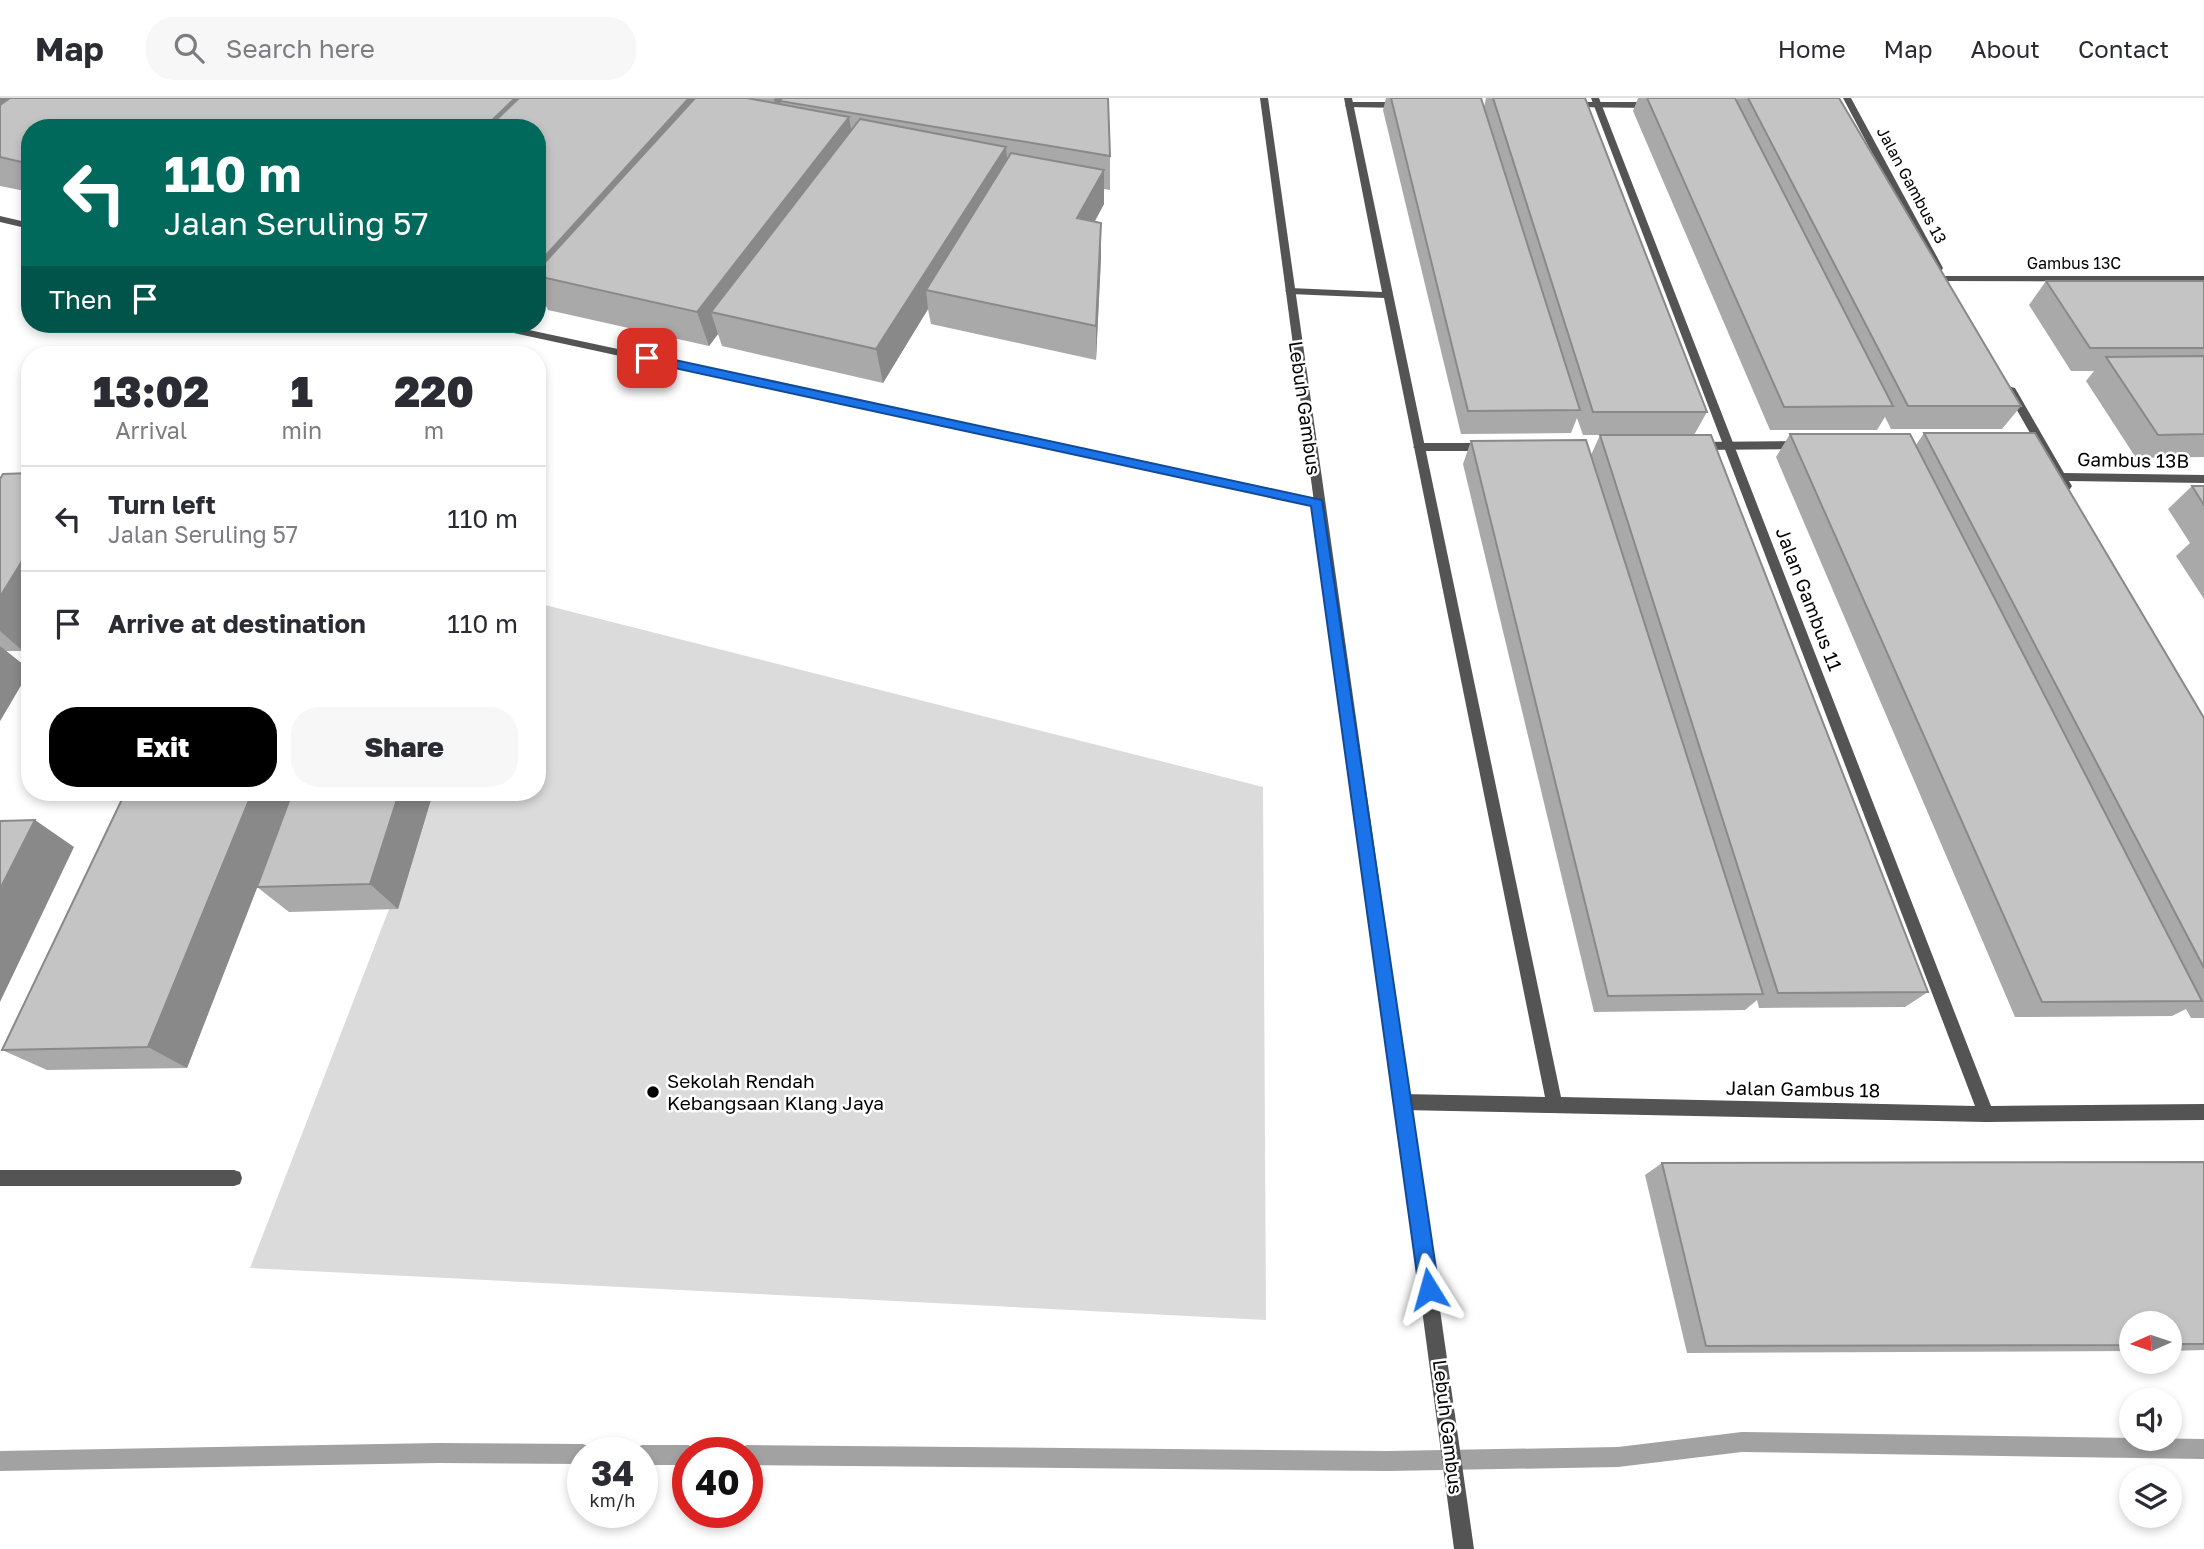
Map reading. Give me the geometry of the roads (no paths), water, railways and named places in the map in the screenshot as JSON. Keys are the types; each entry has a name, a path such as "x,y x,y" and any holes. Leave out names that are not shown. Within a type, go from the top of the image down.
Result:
{"street":[{"name":"Lebuh Gambus","path":"1264,98 1464,1549"},
{"path":"1418,105 1348,101 1554,1104"},
{"path":"1557,105 1597,101 1665,105"},
{"name":"Jalan Gambus 11","path":"1597,101 1986,1114"},
{"name":"Jalan Gambus 13","path":"1845,103 1951,291"},
{"path":"0,219 21,224"},
{"name":"Gambus 13C","path":"1944,279 2204,279"},
{"path":"1290,291 1388,295"},
{"path":"528,333 1318,503"},
{"path":"2007,385 2074,500"},
{"path":"2029,444 2042,444"},
{"path":"1689,446 1811,445"},
{"path":"1419,447 1500,446"},
{"name":"Gambus 13B","path":"2061,477 2204,479"},
{"name":"Jalan Gambus 18","path":"1402,1102 1986,1114 2204,1112"},
{"path":"0,1178 234,1178"}],"waterway":[{"path":"763,1455 1388,1461 1618,1457 1742,1442 2204,1449"},
{"path":"0,1461 438,1453 567,1454"},
{"path":"658,1455 672,1455"}],"place":[{"name":"Sekolah Rendah Kebangsaan Klang Jaya","path":"653,1092"}]}
